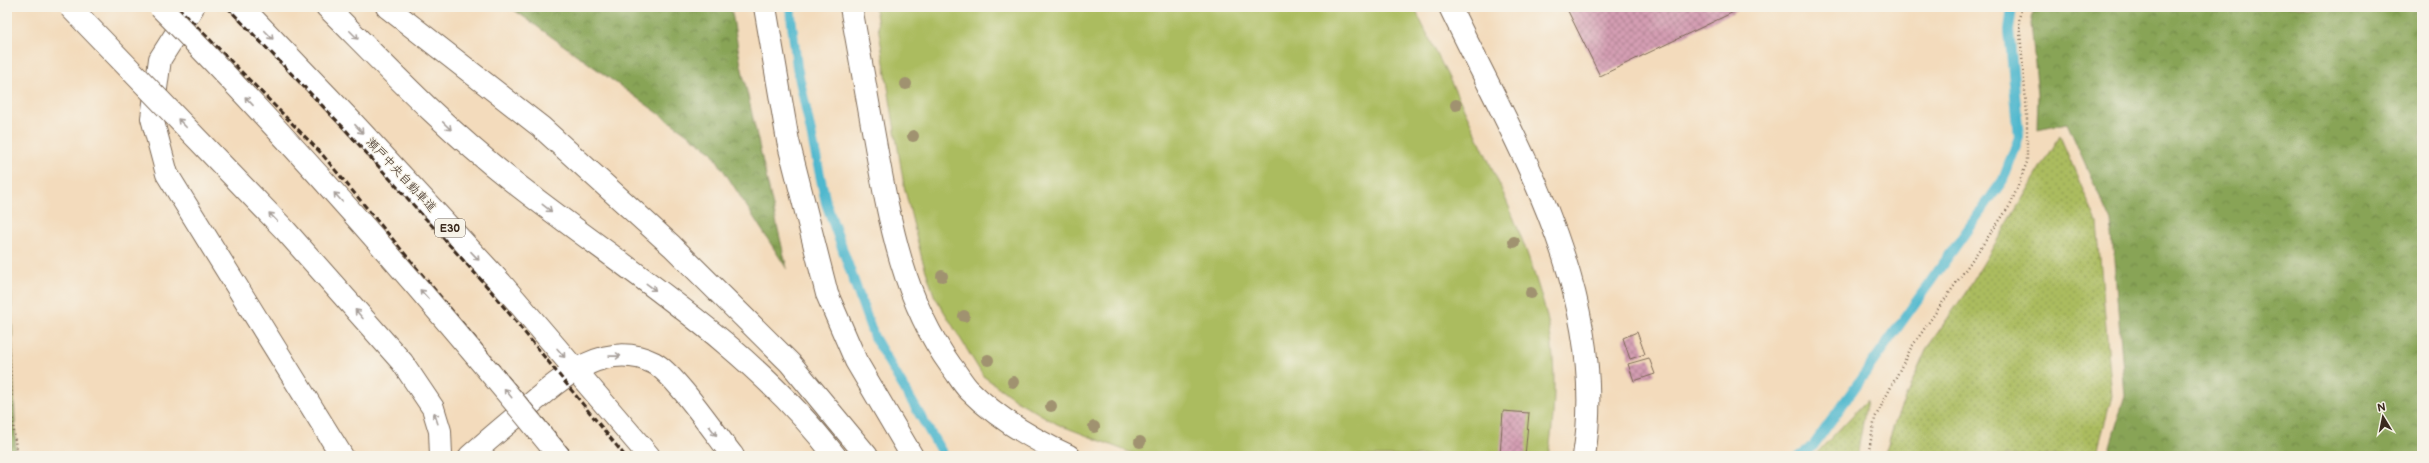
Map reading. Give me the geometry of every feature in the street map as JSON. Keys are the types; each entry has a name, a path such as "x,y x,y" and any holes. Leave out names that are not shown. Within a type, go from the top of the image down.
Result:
{"main road":[{"path":"70,7 285,230 402,362 433,408 440,431 441,456"},
{"path":"160,7 326,183 451,324 559,456"},
{"path":"193,7 160,59 152,118 168,174 342,456"},
{"name":"瀬戸中央自動車道","path":"242,7 355,125 501,283 649,456"},
{"path":"327,7 462,140 567,224 707,329 756,371 801,415 835,456"},
{"path":"387,7 541,127 672,246 790,363 867,456"},
{"path":"765,7 788,141 827,294 856,361 912,456"},
{"path":"851,7 891,228 904,272 919,313 941,352 968,389 1000,418 1040,443 1069,456"},
{"path":"1450,7 1548,209 1573,285 1582,322 1587,361 1588,397 1584,456"},
{"path":"470,456 560,379 584,364 609,356 634,356 655,364 672,379 733,456"}],"path":[{"path":"1868,456 1874,418 1911,348 2011,204 2027,162 2027,114 2019,21 2021,7"},
{"path":"7,307 13,424 17,456"}],"green space":[{"path":"510,7 731,7 741,65 787,269 711,151"},
{"path":"875,7 1414,7 1503,193 1519,231 1545,309 1552,344 1554,382 1553,421 1548,456 1139,456 1057,424 1016,400 983,376 934,295 922,259 904,186"},
{"path":"2034,7 2422,7 2422,456 2107,456 2125,396 2111,222 2067,123 2037,129 2038,94 2031,24"},
{"path":"2060,136 2097,223 2112,396 2096,456 1884,456 1896,419 1927,348 1966,292"},
{"path":"7,288 11,293 16,456 7,456"},
{"path":"1867,400 1857,456 1814,456"}],"building":[{"path":"1566,7 1744,7 1600,76"},
{"path":"1637,332 1645,354 1630,359 1623,338"},
{"path":"1649,358 1655,374 1634,381 1628,364"},
{"path":"1503,411 1529,413 1525,456 1500,456"}],"waterway":[{"path":"790,7 797,67 826,203 874,337 944,456"},
{"path":"1799,456 1813,446 2003,180 2019,137 2009,30 2012,7"}],"railway":[{"path":"178,7 321,153 573,456"},
{"path":"227,7 344,128 490,290 625,456"}]}
